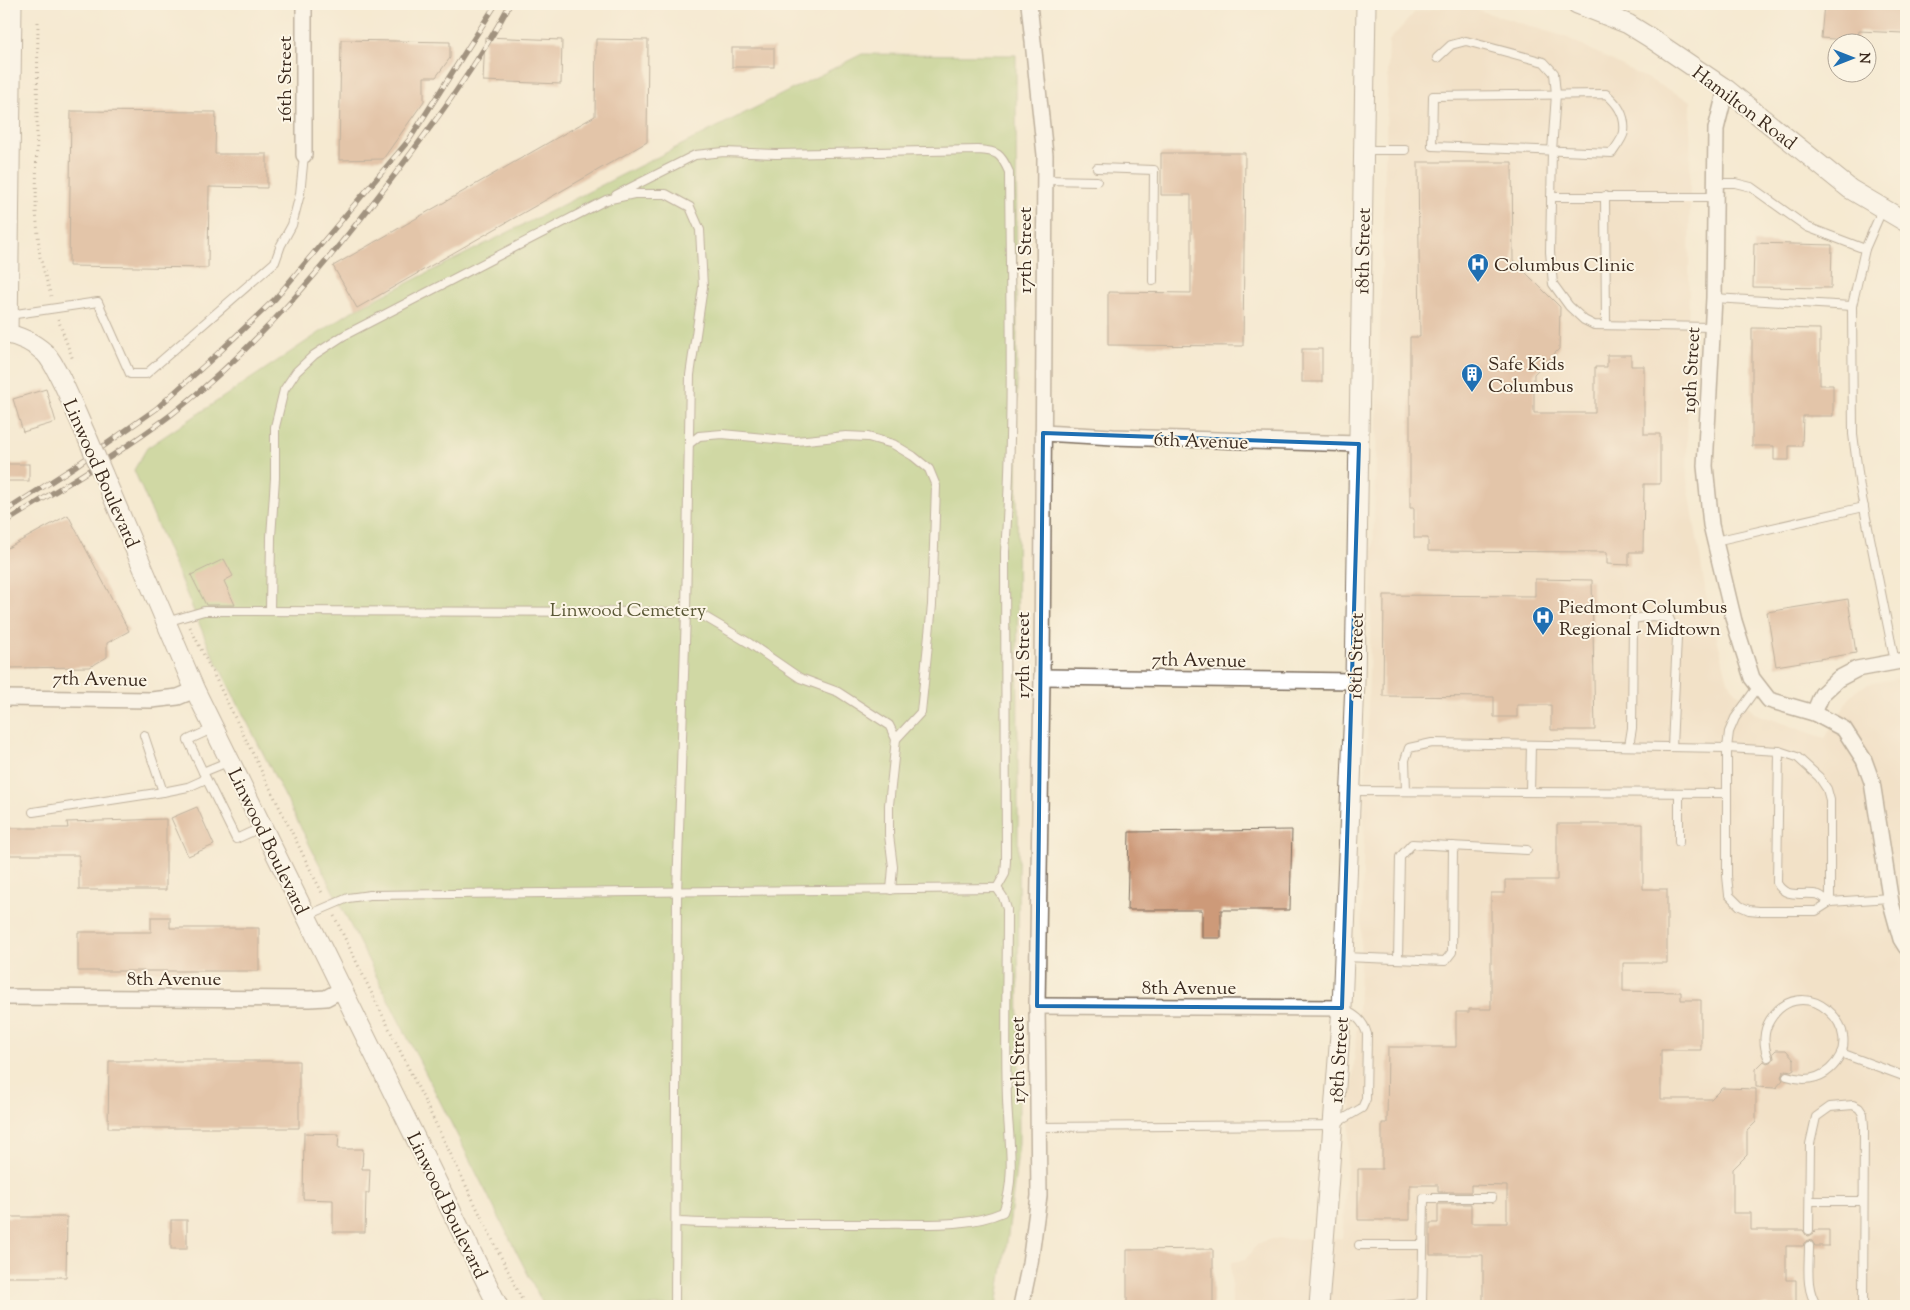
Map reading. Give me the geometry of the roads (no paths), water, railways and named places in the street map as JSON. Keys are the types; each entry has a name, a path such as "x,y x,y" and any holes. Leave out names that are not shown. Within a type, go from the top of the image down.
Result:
{"street":[{"path":"7,327 12,4"},
{"name":"16th Street","path":"304,4 304,155"},
{"name":"17th Street","path":"1021,1306 1030,1264 1039,1196 1037,1006 1042,677 1045,155 1029,4"},
{"name":"18th Street","path":"1319,1306 1342,1008 1355,680 1366,4"},
{"name":"Hamilton Road","path":"1577,4 1628,24 1726,89 1850,189 1906,222"},
{"name":"19th Street","path":"1726,89 1716,129 1714,298 1705,466 1711,525 1743,650 1752,678 1758,686"},
{"name":"Linwood Boulevard","path":"7,327 34,343 46,354 56,370 88,439 195,690 498,1306"},
{"name":"6th Avenue","path":"1043,433 1113,437 1359,444"},
{"path":"1814,713 1822,694 1838,680 1857,669 1900,661"},
{"name":"7th Avenue","path":"1042,677 1355,680"},
{"path":"1758,686 1769,700 1814,713 1844,729 1864,760 1872,782 1890,898 1901,939 1906,947"},
{"name":"7th Avenue","path":"4,698 151,700 178,697 195,690"},
{"name":"8th Avenue","path":"4,997 310,999 326,998 343,989"},
{"name":"8th Avenue","path":"1037,1006 1342,1008"}],"lane":[{"path":"1437,58 1451,45 1466,41 1544,62 1554,73 1556,94 1552,150 1550,252 1553,284 1569,306 1584,320 1594,325 1712,327"},
{"path":"1556,94 1606,94 1616,102 1623,116 1624,133 1612,153 1432,146 1433,96 1556,94"},
{"path":"1365,150 1405,150"},
{"path":"270,611 276,427 284,390 296,372 314,355 343,336 695,155 724,152 776,154 994,151 1002,158 1009,172 1011,370 1006,552 1006,861 1005,874 997,888"},
{"path":"7,327 54,308 98,302 130,374 146,374 275,262 281,245 292,225 300,194 304,155"},
{"path":"1097,168 1154,170 1153,281"},
{"path":"1045,180 1097,181"},
{"path":"1551,197 1716,190 1735,184 1751,187 1807,227 1865,249"},
{"path":"606,200 634,194 666,194 690,207 700,230 703,287 690,376 686,612 677,893 675,1306"},
{"path":"1605,196 1606,325"},
{"path":"1883,208 1865,249 1852,306 1853,434 1864,507 1900,661"},
{"path":"1714,298 1852,306"},
{"path":"689,444 699,436 722,434 796,441 846,436 868,437 893,444 913,456 929,470 936,486 932,605 921,712 898,735 896,740 890,805 891,890"},
{"path":"1715,541 1864,507"},
{"path":"166,622 204,611 686,612 705,617 749,643 800,678 838,692 889,725 896,740"},
{"path":"1629,746 1632,728 1634,619 1652,616 1669,618 1677,637 1672,747"},
{"path":"1758,686 1735,718 1729,732 1727,748 1727,876 1729,895 1740,906 1749,910 1816,911 1830,902 1890,898"},
{"path":"214,728 188,740 236,839 262,827"},
{"path":"144,735 164,792"},
{"path":"1406,791 1405,760 1409,748 1432,743 1727,748 1779,751 1801,760 1819,777 1827,789 1831,812 1830,902"},
{"path":"1530,791 1531,745"},
{"path":"1779,751 1777,883 1780,889 1786,893 1820,895 1830,902"},
{"path":"34,812 188,787 230,761"},
{"path":"1350,791 1727,793"},
{"path":"1679,793 1679,842"},
{"path":"1398,959 1400,857 1412,844 1528,850"},
{"path":"1344,957 1446,961 1452,952 1453,846"},
{"path":"306,916 348,898 370,895 997,888"},
{"path":"676,1222 741,1225 953,1223 990,1218 1003,1212 1009,1197 1010,1170 1007,1099 1007,909 1003,897 997,888"},
{"path":"1768,1057 1764,1042 1765,1032 1768,1023 1781,1007 1790,1002 1800,1000 1820,1004 1836,1017 1843,1035 1841,1053 1831,1068 1816,1078 1798,1080 1787,1076"},
{"path":"1038,1126 1333,1125 1362,1108 1366,1098 1366,1034 1364,1025 1357,1017 1342,1008"},
{"path":"1841,1053 1906,1077"},
{"path":"1809,1230 1810,1144 1816,1117 1830,1107 1853,1105 1859,1108 1863,1114 1863,1306"},
{"path":"1384,1306 1422,1302 1424,1198 1492,1198"},
{"path":"1810,1201 1863,1201"},
{"path":"1359,1245 1423,1246"},
{"path":"1809,1246 1809,1286 1811,1296 1818,1306 1822,1306"}],"railway":[{"path":"4,512 74,467 156,409 275,299 409,140 496,4"},
{"path":"4,523 152,429 204,388 263,331 319,270 371,206 442,112 471,70 510,4"}],"place":[{"name":"Columbus Clinic","path":"1478,283"},
{"name":"Safe Kids Columbus","path":"1472,393"},
{"name":"Piedmont Columbus Regional - Midtown","path":"1543,636"}],"park label":[{"name":"Linwood Cemetery","path":"628,609"}]}
